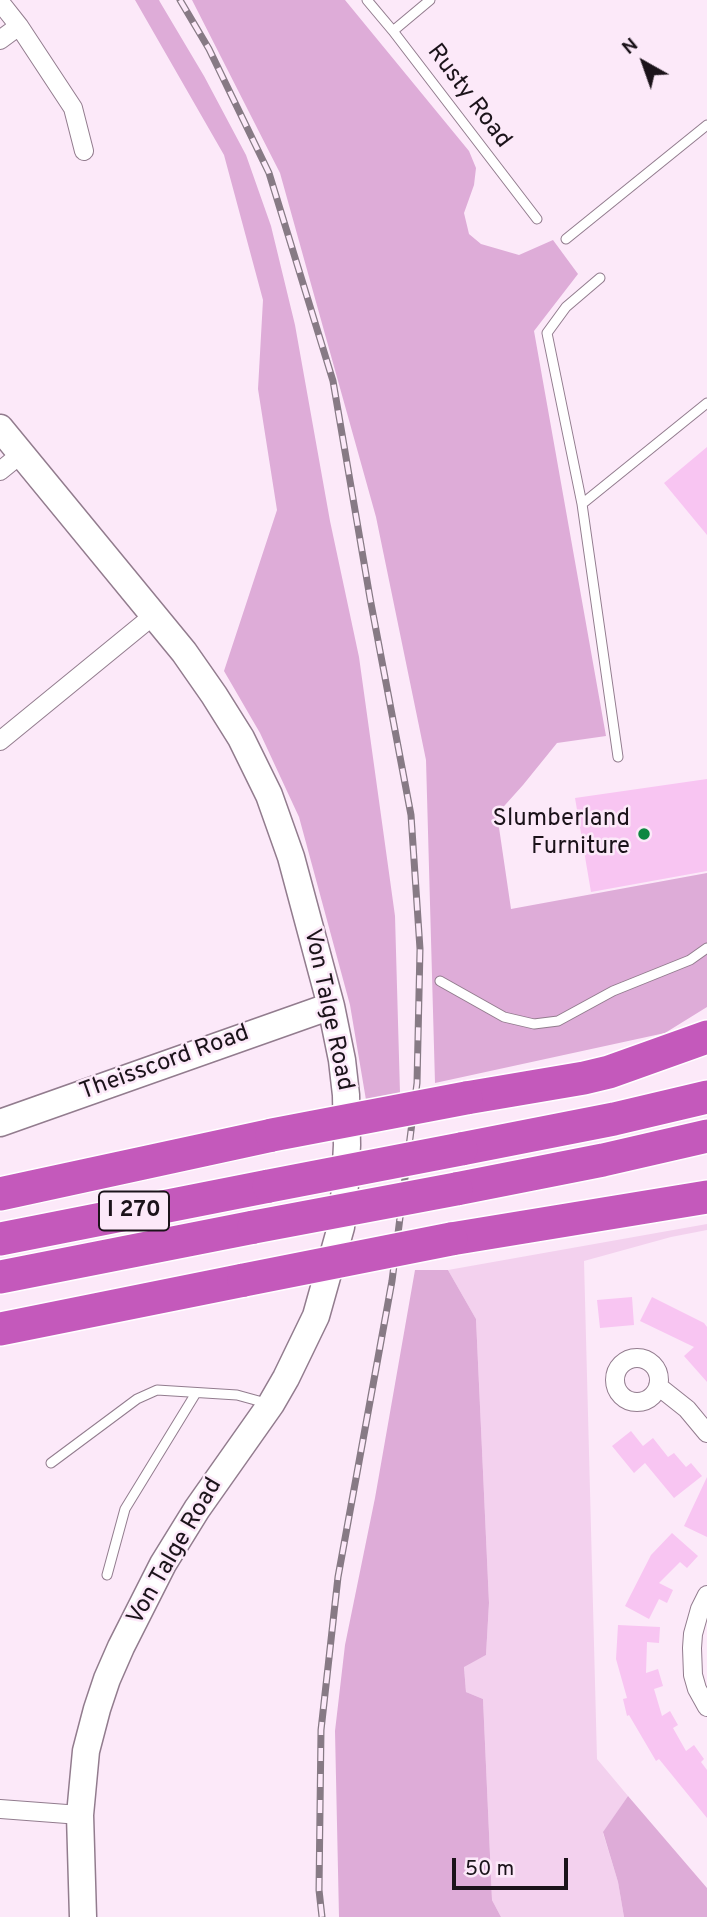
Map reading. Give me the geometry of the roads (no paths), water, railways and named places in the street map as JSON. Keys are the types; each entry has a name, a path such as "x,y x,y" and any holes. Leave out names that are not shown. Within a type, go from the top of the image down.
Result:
{"highway":[{"path":"609,1072 707,1023"},
{"path":"0,1194 272,1135 584,1078 609,1072 707,1037"},
{"name":"I 270","path":"0,1239 614,1119 707,1097"},
{"name":"I 270","path":"0,1277 603,1160 707,1136"},
{"path":"0,1329 451,1239 707,1194"}],"street":[{"path":"0,2 73,108 84,151"},
{"path":"0,40 19,26"},
{"name":"Von Talge Road","path":"0,428 184,652 241,738 269,795 291,857 331,1006 342,1060 347,1117 341,1227 316,1317 271,1404 197,1509 163,1564 107,1679 86,1751 80,1815 83,1915"},
{"path":"0,471 21,454"},
{"path":"0,741 154,615"},
{"name":"Theisscord Road","path":"0,1123 331,1006"},
{"path":"659,1386 687,1409 707,1433"},
{"path":"707,1595 700,1609 692,1648 693,1675 707,1707"},
{"path":"0,1809 80,1815"}],"lane":[{"name":"Rusty Road","path":"367,0 537,219"},
{"path":"393,31 430,0"},
{"path":"566,239 707,125"},
{"path":"600,278 566,307 547,333 582,504 618,757"},
{"path":"582,504 707,402"},
{"path":"440,981 504,1017 534,1024 558,1021 613,991 690,960 707,948"},
{"path":"51,1463 137,1399 157,1390 237,1395 271,1404"},
{"path":"107,1575 125,1509 196,1393"}],"railway":[{"path":"180,0 209,49 269,173 333,381 411,815 420,949 417,1083 392,1281 338,1577 321,1730 319,1890 322,1917"}],"place":[{"name":"Slumberland Furniture","path":"644,834"}]}
